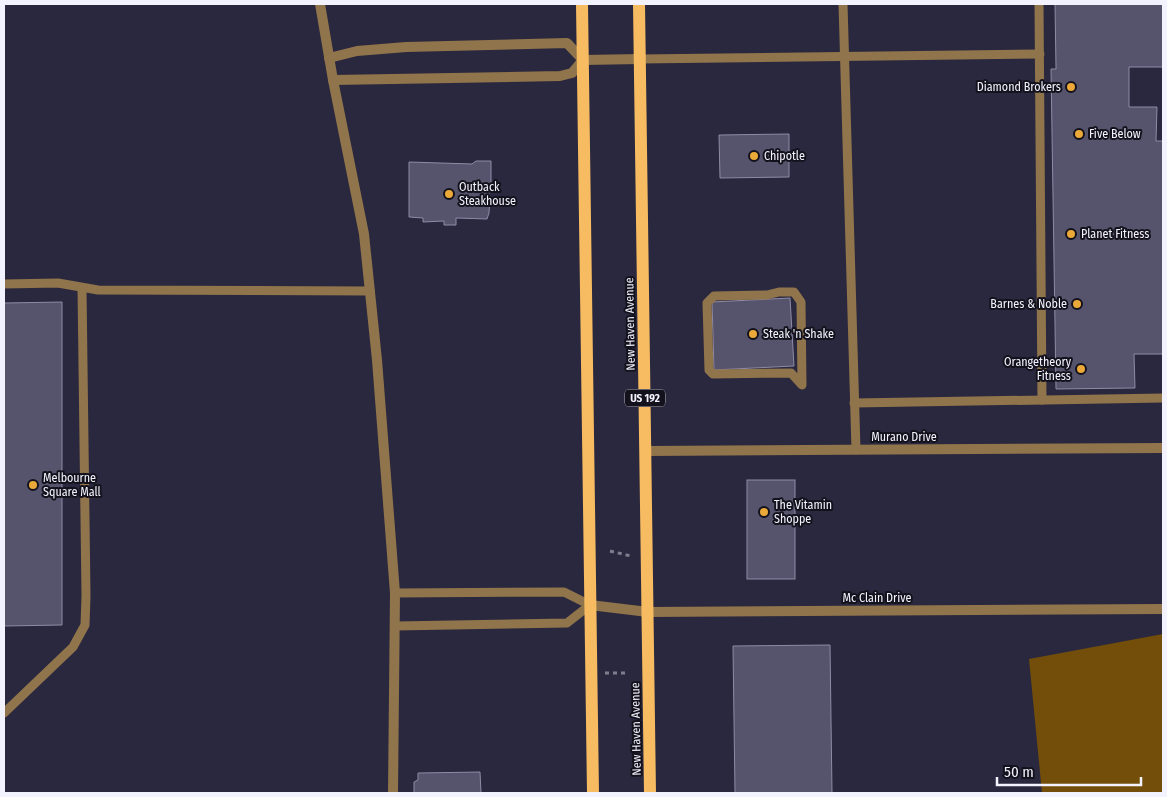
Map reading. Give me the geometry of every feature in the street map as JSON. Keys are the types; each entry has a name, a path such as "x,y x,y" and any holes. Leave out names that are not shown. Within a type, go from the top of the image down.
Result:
{"main road":[{"path":"582,4 593,793"},
{"name":"New Haven Avenue","path":"639,4 650,793"}],"street":[{"path":"320,4 333,80 364,234 370,291 395,593 393,793"},
{"path":"329,58 357,51 406,47 567,43 582,60 640,59"},
{"path":"333,80 560,76 572,73 582,60"},
{"name":"Murano Drive","path":"646,451 1163,448"},
{"name":"Mc Clain Drive","path":"590,605 648,612 1163,609"}],"lane":[{"path":"843,4 856,450"},
{"path":"1039,4 1042,400"},
{"path":"640,59 1040,54"},
{"path":"4,284 58,283 82,288 108,290 370,291"},
{"path":"4,713 73,647 85,626 82,288"},
{"path":"779,292 794,292 801,302 802,385 791,373 713,374 709,370 707,303 714,296 767,296 779,292"},
{"path":"854,403 1163,398"},
{"path":"395,593 564,592 590,605 567,623 395,626"}],"path":[{"path":"610,551 632,556"},
{"path":"601,673 625,673"}],"shaded area":[{"path":"1163,634 1163,793 1042,793 1029,659"}],"building":[{"path":"1055,4 1163,4 1163,67 1129,67 1129,107 1157,107 1156,141 1163,141 1163,354 1134,354 1135,388 1056,389 1051,69 1056,69"},
{"name":"Chipotle","path":"789,134 789,177 720,178 719,135"},
{"name":"Outback Steakhouse","path":"476,161 491,161 491,184 488,190 490,197 489,213 487,219 456,218 456,225 444,225 444,221 423,222 423,218 409,217 409,162 472,164"},
{"name":"Steak 'n Shake","path":"790,298 794,366 714,370 712,302"},
{"name":"Melbourne Square Mall","path":"62,302 62,625 4,626 4,303"},
{"path":"747,480 795,480 795,579 747,579"},
{"path":"830,645 832,793 735,793 733,646"},
{"path":"480,772 481,793 414,793 414,782 418,780 418,773"}],"place":[{"name":"Diamond Brokers","path":"1071,87"},
{"name":"Five Below","path":"1079,134"},
{"name":"Chipotle","path":"754,156"},
{"name":"Outback Steakhouse","path":"449,194"},
{"name":"Planet Fitness","path":"1071,234"},
{"name":"Barnes & Noble","path":"1077,304"},
{"name":"Steak 'n Shake","path":"753,334"},
{"name":"Orangetheory Fitness","path":"1081,369"},
{"name":"Melbourne Square Mall","path":"33,485"},
{"name":"The Vitamin Shoppe","path":"764,512"}]}
